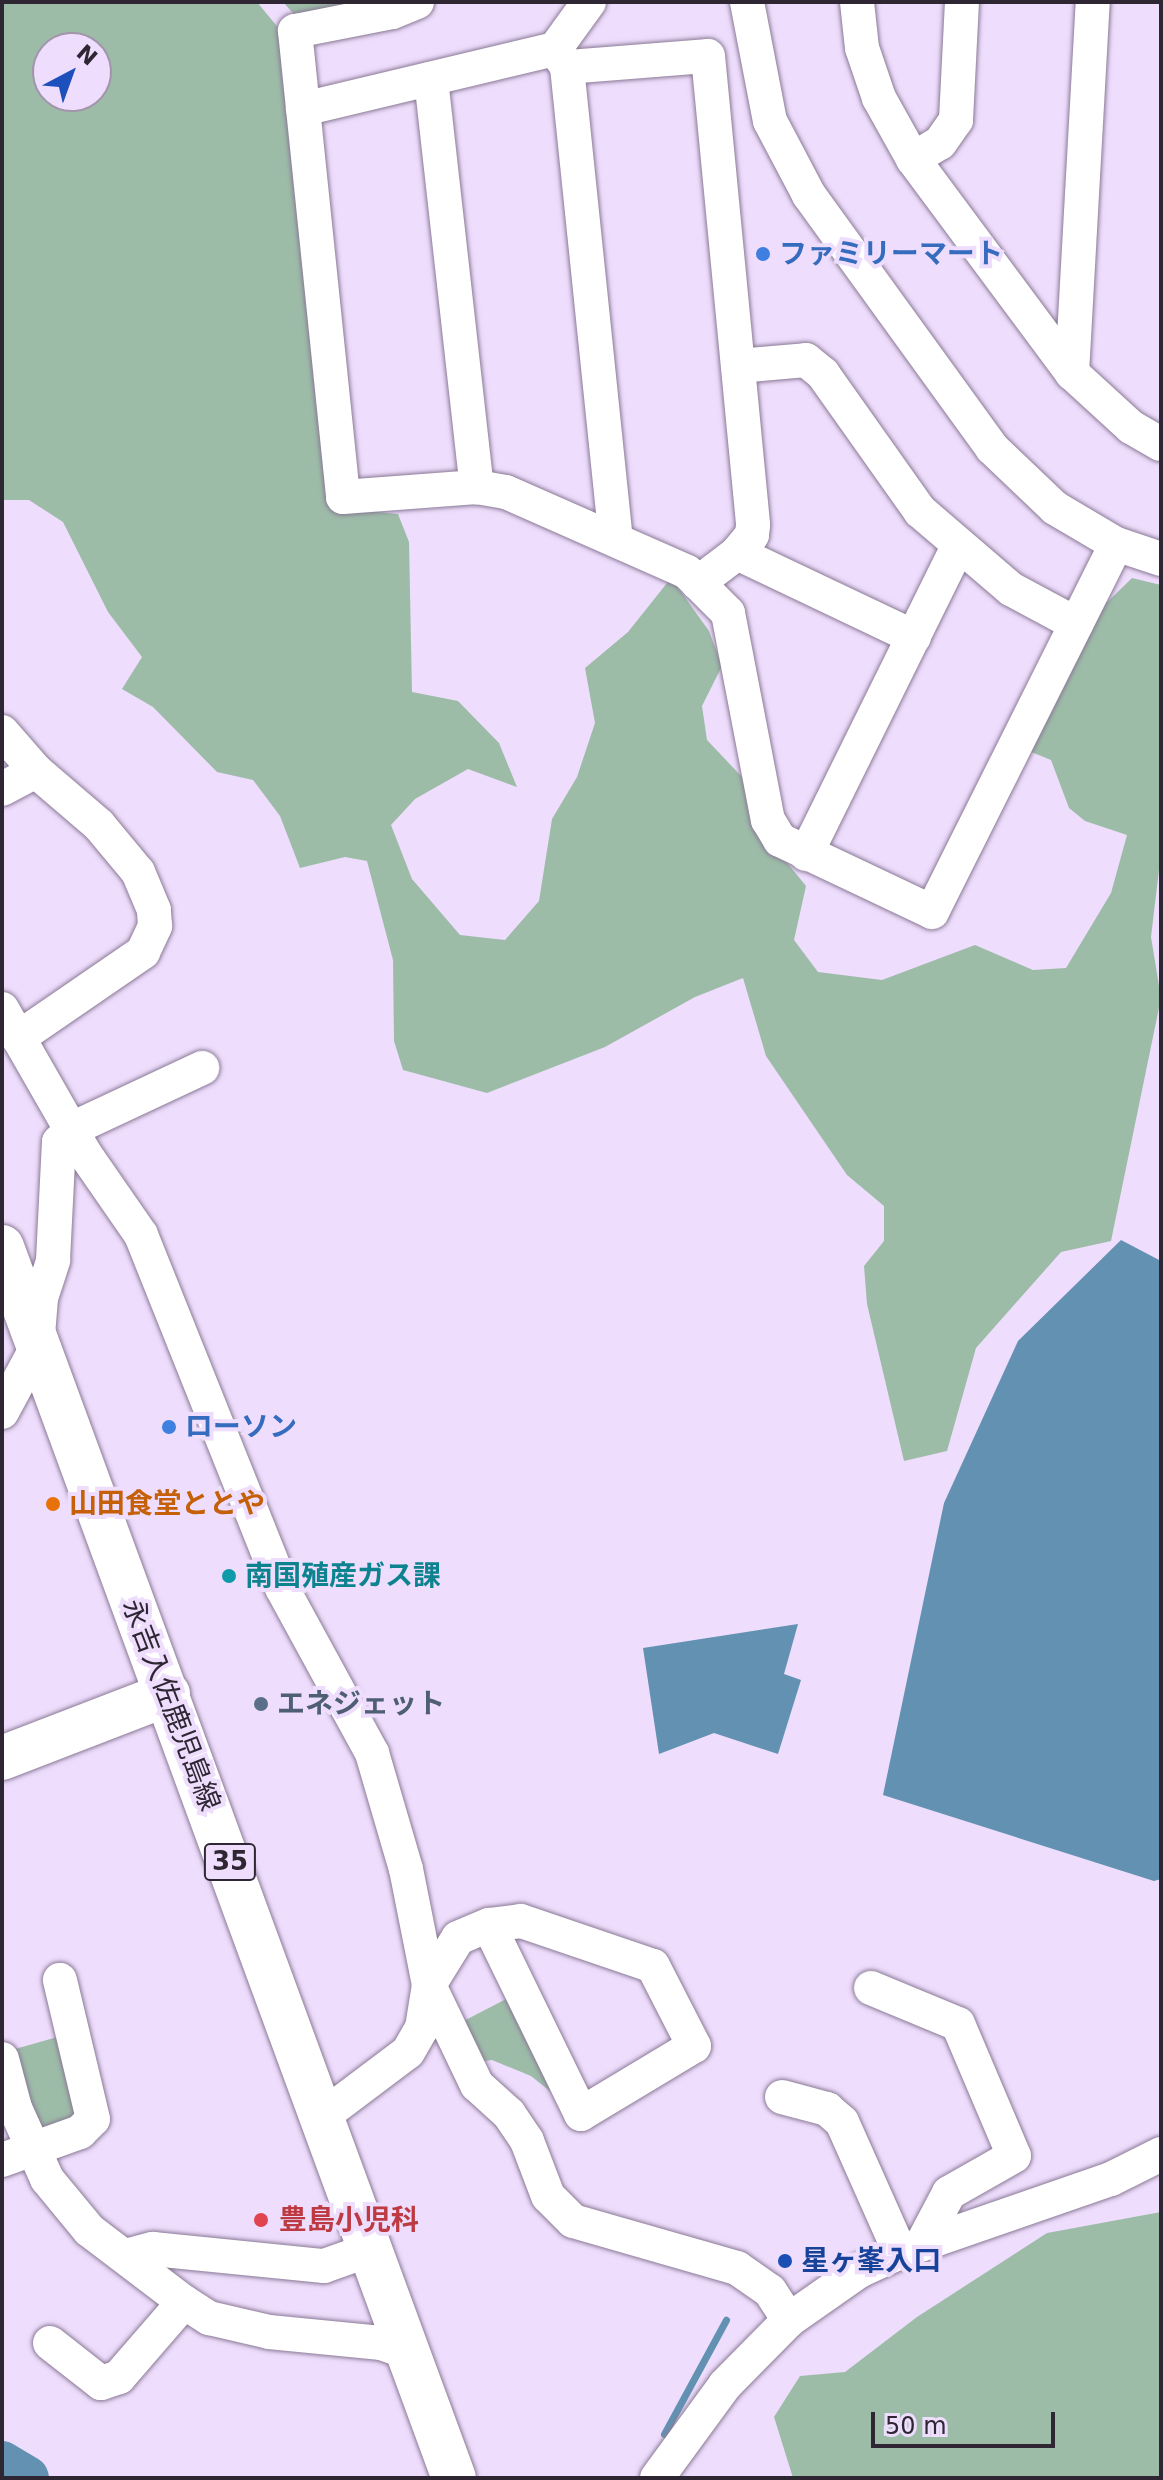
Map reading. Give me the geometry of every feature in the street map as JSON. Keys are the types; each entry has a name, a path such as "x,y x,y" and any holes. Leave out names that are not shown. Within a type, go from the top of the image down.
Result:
{"main road":[{"name":"永吉入佐鹿児島線","path":"2,1247 454,2478"},
{"path":"2,1758 168,1694"}],"street":[{"path":"417,2 392,12 295,31 343,497 477,487 536,503 687,572 728,613 768,820 780,840 932,912 1116,544"},
{"path":"589,2 561,58 616,539"},
{"path":"747,2 770,121 809,195 992,448 1055,508 1116,544 1161,559"},
{"path":"857,2 862,48 879,98 913,159 1072,373 1131,427 1161,444"},
{"path":"913,159 940,143 956,120 962,2"},
{"path":"1072,373 1093,2"},
{"path":"303,109 431,79 561,58 708,56 753,525 752,535 737,553 698,583"},
{"path":"431,79 477,487"},
{"path":"738,366 806,360 823,374 920,511 958,547 1011,589 1076,624"},
{"path":"806,854 958,547"},
{"path":"737,553 914,637"},
{"path":"2,732 36,771 99,825 138,872 154,910 155,926 143,952 18,1038"},
{"path":"2,789 36,771"},
{"path":"2,1009 72,1129 141,1235 282,1588 372,1753 406,1869 429,1985 477,2085 509,2114 527,2141 548,2196 573,2221 737,2268 770,2291 789,2320"},
{"path":"2,1412 37,1347 41,1298 53,1260 59,1142 72,1129 202,1068"},
{"path":"323,2116 408,2052 422,2028 429,1985 458,1938 489,1925 521,1921 653,1966 694,2046 581,2114 489,1925"},
{"path":"18,2154 80,2132 93,2119 60,1980"},
{"path":"871,1988 958,2024 1014,2156 949,2193 911,2248"},
{"path":"2,2059 15,2108 18,2154 47,2179 89,2230 184,2302 209,2318 269,2332 381,2343 410,2353"},
{"path":"782,2097 827,2109 842,2122 911,2248"},
{"path":"657,2478 725,2385 789,2320 859,2271 911,2248 1111,2179 1161,2154"},
{"path":"126,2256 153,2249 324,2266 372,2249"},
{"path":"50,2343 101,2383 119,2377 184,2302"}],"green space":[{"path":"2,2 257,2 285,36 335,508 398,514 409,542 412,692 458,701 499,743 517,787 468,769 415,799 391,825 412,879 460,935 505,940 539,901 552,819 577,777 595,723 585,668 628,632 671,578 709,631 722,666 702,706 707,740 743,778 750,817 806,886 794,940 818,972 882,980 975,945 1033,970 1066,968 1111,893 1127,835 1085,821 1069,808 1051,760 1024,749 1093,616 1132,578 1161,585 1161,853 1151,937 1161,998 1111,1241 1061,1252 976,1348 947,1451 904,1461 867,1304 864,1266 884,1241 884,1206 847,1175 766,1056 743,978 695,997 605,1047 487,1093 403,1070 394,1041 393,960 367,861 345,857 300,868 280,816 253,780 217,772 153,707 122,689 142,657 108,612 63,522 29,500 2,500"},
{"path":"283,2 383,2 299,20"},
{"path":"512,1996 561,2100 531,2076 492,2060 478,2062 454,2026"},
{"path":"61,2036 82,2110 76,2124 38,2130 8,2051"},
{"path":"1161,2212 1161,2478 793,2478 774,2417 800,2376 845,2372 917,2317 1047,2233"}],"water":[{"path":"1121,1240 1161,1261 1161,1879 1154,1881 883,1795 944,1503 1018,1341"},
{"path":"798,1624 784,1674 801,1680 778,1754 714,1733 659,1754 643,1648"}],"waterway":[{"path":"664,2434 726,2320"},
{"path":"2,2463 27,2478"}],"place":[{"name":"ファミリーマート","path":"763,254"},
{"name":"ローソン","path":"169,1427"},
{"name":"山田食堂ととや","path":"53,1504"},
{"name":"南国殖産ガス課","path":"229,1576"},
{"name":"エネジェット","path":"261,1704"},
{"name":"豊島小児科","path":"261,2220"},
{"name":"星ヶ峯入口","path":"785,2261"}]}
